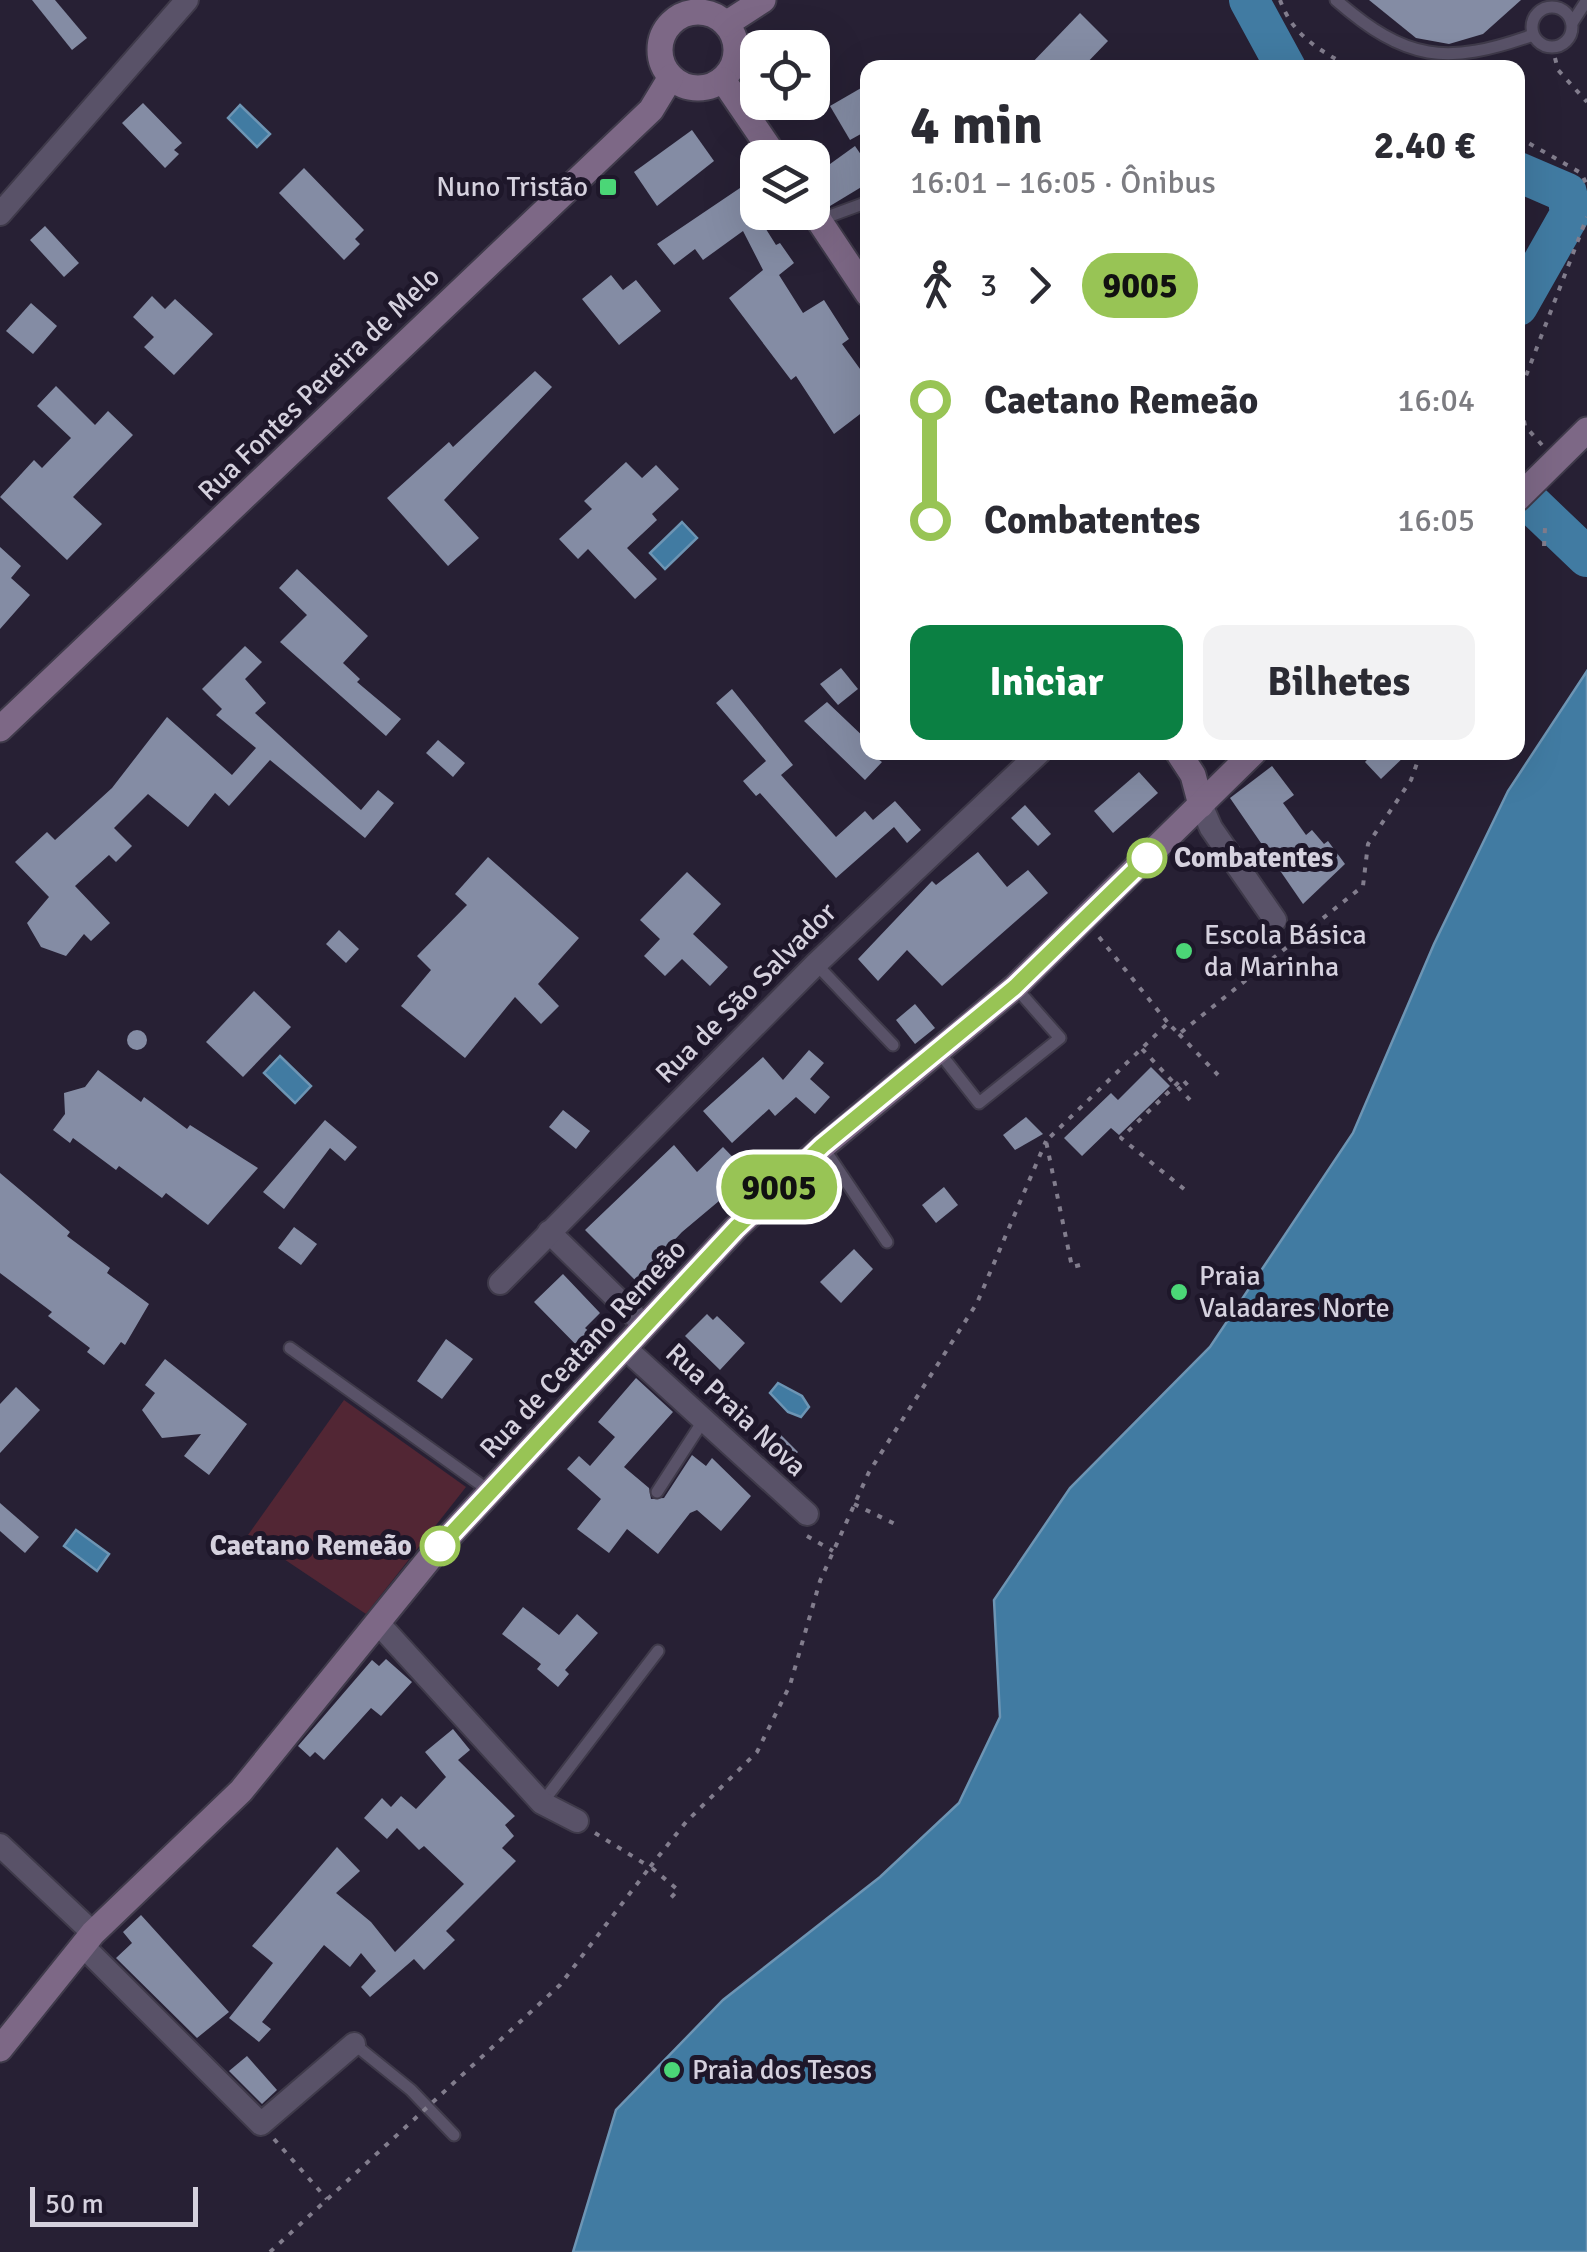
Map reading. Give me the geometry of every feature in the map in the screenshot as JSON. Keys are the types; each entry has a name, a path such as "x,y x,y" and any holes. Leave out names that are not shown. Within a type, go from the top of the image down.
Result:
{"main road":[{"path":"726,24 763,0"},
{"path":"670,9 697,12 726,24 736,46 736,59 723,80 702,89 671,77 664,66 661,40 670,9"},
{"name":"Rua Fontes Pereira de Melo","path":"0,729 651,110 671,77"},
{"path":"723,80 764,140"},
{"path":"826,230 860,282"},
{"path":"1526,490 1587,430"},
{"path":"1183,760 1193,775 1201,805"},
{"name":"Rua de Ceatano Remeão","path":"0,2049 88,1939 241,1792 438,1548 736,1228 822,1146 1015,987 1246,760"}],"street":[{"path":"0,214 186,0"},
{"name":"Rua de São Salvador","path":"500,1283 816,964 1032,760"},
{"path":"1201,805 1211,828 1275,920"},
{"path":"548,1232 645,1326"},
{"name":"Rua Praia Nova","path":"625,1348 805,1523"},
{"path":"379,1624 542,1802 577,1821"},
{"path":"0,1845 260,2124 354,2044"}],"lane":[{"path":"1336,0 1387,38 1421,53 1452,58 1486,52 1533,35"},
{"path":"1533,35 1534,0"},
{"path":"1533,35 1554,48 1568,39 1572,23 1587,0"},
{"path":"1533,18 1560,3 1572,23"},
{"path":"1572,23 1587,14"},
{"path":"830,212 860,204"},
{"path":"816,964 893,1045"},
{"path":"939,1052 980,1104 1060,1038 1015,987"},
{"path":"822,1146 888,1242"},
{"path":"290,1348 491,1492"},
{"path":"658,1492 703,1422"},
{"path":"542,1802 658,1651"},
{"path":"354,2044 428,2107 454,2135"}],"path":[{"path":"1280,0 1288,23 1313,47 1337,60"},
{"path":"1555,58 1558,70 1587,102"},
{"path":"1525,141 1581,173 1587,185"},
{"path":"1525,378 1587,217"},
{"path":"1525,421 1556,460"},
{"path":"1544,546 1545,528"},
{"path":"1179,1034 1363,886 1368,844 1410,780 1418,760"},
{"path":"1297,939 1305,949 1328,931"},
{"path":"1094,932 1168,1023 1218,1076"},
{"path":"270,2252 560,1985 686,1822 757,1752 790,1684 820,1581 869,1472 977,1303 1046,1141 1168,1023"},
{"path":"1142,1049 1191,1100"},
{"path":"1184,1189 1121,1138 1182,1079 1192,1090"},
{"path":"1046,1141 1072,1267 1080,1266"},
{"path":"854,1504 897,1525"},
{"path":"805,1523 833,1551"},
{"path":"577,1821 650,1867 678,1890 667,1902"},
{"path":"270,2136 327,2200"}],"shaded area":[{"path":"344,1400 466,1487 366,1614 248,1535"}],"water":[{"path":"240,105 270,134 257,147 228,118"},
{"path":"682,522 697,538 665,569 650,553"},
{"path":"1587,671 1587,2252 573,2252 616,2110 723,2000 880,1877 959,1803 1000,1717 994,1600 1070,1488 1210,1347 1353,1133 1434,944 1508,791"},
{"path":"280,1056 311,1086 295,1103 264,1073"},
{"path":"778,1383 802,1396 809,1407 801,1417 788,1412 770,1393"},
{"path":"76,1530 109,1554 97,1571 64,1546"}],"building":[{"path":"32,0 55,0 87,38 72,50"},
{"path":"1369,0 1521,0 1483,34 1449,44 1416,38"},
{"path":"1080,13 1108,41 1090,60 1035,60"},
{"path":"860,89 860,134 850,140 830,106"},
{"path":"143,103 182,143 174,150 179,154 165,168 122,123"},
{"path":"692,130 714,161 657,206 634,172"},
{"path":"855,146 860,153 860,188 830,206 830,164"},
{"path":"304,168 364,230 355,239 360,244 344,260 279,193"},
{"path":"740,188 740,230 767,230 776,245 780,243 794,263 779,275 803,313 824,300 849,339 842,344 860,369 860,414 834,434 796,376 791,380 729,298 763,270 743,231 703,260 695,249 674,265 657,244"},
{"path":"45,226 79,263 64,277 30,240"},
{"path":"611,275 623,290 636,280 661,311 619,345 582,299"},
{"path":"152,296 165,309 175,299 213,334 174,375 144,347 154,337 133,317"},
{"path":"31,303 57,326 33,354 6,331"},
{"path":"535,371 552,387 444,500 479,538 448,566 387,498 449,442 453,447"},
{"path":"56,386 95,425 108,411 133,435 73,497 102,524 67,560 0,497 34,460 42,468 71,438 37,406"},
{"path":"626,462 642,478 656,465 679,489 652,514 657,520 627,548 657,579 635,599 588,549 578,559 559,539 592,509 584,501"},
{"path":"0,547 21,566 11,578 30,595 0,629"},
{"path":"297,569 368,636 343,663 360,679 357,682 401,719 386,736 280,642 307,615 279,588"},
{"path":"245,646 262,662 245,679 266,703 255,713 361,810 378,790 394,803 365,838 270,760 229,806 215,793 188,827 148,794 114,828 132,846 116,862 109,855 75,886 110,923 91,941 84,934 66,956 41,947 27,923 49,897 15,862 47,832 55,840 112,788 167,717 232,775 256,748 216,715 222,709 202,689"},
{"path":"841,668 858,689 838,705 820,684"},
{"path":"732,689 793,765 781,775 836,837 865,811 873,820 895,801 921,830 907,843 894,827 836,878 760,793 756,796 743,781 766,761 716,703"},
{"path":"827,702 860,733 860,760 882,762 865,780 804,721"},
{"path":"438,740 465,763 453,777 426,753"},
{"path":"1367,760 1401,760 1381,779"},
{"path":"1272,766 1294,795 1283,803 1306,835 1312,830 1324,844 1328,841 1345,864 1303,904 1230,798"},
{"path":"1139,772 1158,793 1113,833 1094,811"},
{"path":"1025,805 1051,834 1038,846 1011,818"},
{"path":"978,852 1007,887 1028,870 1048,893 942,986 907,950 878,981 858,959 932,881 936,885"},
{"path":"488,857 579,938 538,984 559,1006 541,1024 515,997 465,1058 401,1006 431,970 417,956 467,905 455,894"},
{"path":"687,872 721,904 693,934 728,967 710,986 682,959 665,976 644,956 660,939 640,920"},
{"path":"339,930 359,949 346,963 326,944"},
{"path":"254,991 291,1027 243,1077 206,1042"},
{"path":"915,1004 935,1028 915,1044 896,1020"},
{"path":"137,1030 147,1040 137,1050 127,1040"},
{"path":"809,1050 824,1063 810,1079 830,1097 815,1114 796,1097 775,1116 769,1109 732,1143 703,1111 763,1057 783,1080"},
{"path":"1151,1067 1170,1086 1119,1135 1111,1128 1082,1156 1064,1138 1111,1093 1118,1100"},
{"path":"98,1070 141,1102 144,1097 187,1129 190,1125 258,1168 208,1225 166,1193 162,1198 119,1166 116,1170 73,1138 70,1143 53,1130 65,1114 64,1093 85,1087"},
{"path":"563,1110 590,1131 576,1149 549,1127"},
{"path":"1026,1117 1043,1134 1015,1150 1003,1135"},
{"path":"325,1120 357,1147 345,1161 330,1148 284,1209 263,1192"},
{"path":"674,1145 697,1172 723,1147 750,1175 682,1232 636,1281 585,1230"},
{"path":"0,1173 70,1232 67,1236 110,1268 107,1273 149,1304 125,1345 121,1342 104,1365 87,1352 90,1348 48,1316 52,1312 0,1273"},
{"path":"944,1187 958,1205 936,1223 922,1205"},
{"path":"294,1227 317,1244 301,1265 278,1248"},
{"path":"854,1249 873,1269 841,1303 820,1282"},
{"path":"563,1274 600,1313 585,1328 605,1345 591,1360 534,1302"},
{"path":"707,1314 713,1320 717,1316 745,1343 720,1370 685,1336"},
{"path":"446,1339 473,1359 442,1399 417,1381"},
{"path":"165,1359 247,1424 209,1475 184,1456 201,1434 162,1438 142,1410 155,1393 145,1385"},
{"path":"636,1378 673,1412 624,1467 649,1488 651,1499 664,1498 692,1455 706,1466 712,1458 751,1496 721,1531 697,1510 690,1513 658,1554 627,1529 609,1553 577,1529 601,1499 567,1469 579,1456 590,1466 615,1437 598,1422"},
{"path":"16,1387 40,1410 0,1453 0,1404"},
{"path":"781,1435 798,1452 784,1467 766,1450"},
{"path":"0,1503 39,1537 25,1553 0,1531"},
{"path":"523,1607 559,1635 577,1614 598,1633 565,1670 569,1674 558,1687 537,1669 541,1664 502,1634"},
{"path":"386,1659 412,1682 381,1716 371,1708 324,1760 315,1752 310,1757 298,1746 372,1660 379,1666"},
{"path":"453,1729 470,1750 458,1760 515,1816 505,1825 514,1836 502,1848 516,1861 446,1931 455,1940 424,1970 414,1959 370,1997 361,1987 376,1971 361,1953 350,1967 324,1945 262,2022 271,2029 259,2042 229,2018 273,1963 252,1946 337,1847 360,1871 336,1893 371,1922 395,1952 464,1884 424,1846 419,1850 397,1828 387,1839 364,1818 382,1798 391,1807 401,1796 416,1809 446,1777 425,1752"},
{"path":"141,1915 229,2012 197,2038 116,1958 132,1943 123,1932"},
{"path":"247,2056 277,2090 262,2104 229,2071"}],"waterway":[{"path":"1249,0 1282,60"},
{"path":"1525,175 1567,193 1570,214 1525,294"},
{"path":"1525,498 1587,557"}],"bus line":[{"name":"9005","path":"440,1546 736,1228 822,1146 1015,987 1147,858"}],"place":[{"name":"Nuno Tristão","path":"608,187"},
{"name":"Combatentes","path":"1147,858"},
{"name":"Escola Básica da Marinha","path":"1184,951"},
{"name":"Praia Valadares Norte","path":"1179,1292"},
{"name":"Caetano Remeão","path":"440,1546"},
{"name":"Praia dos Tesos","path":"672,2070"}]}
